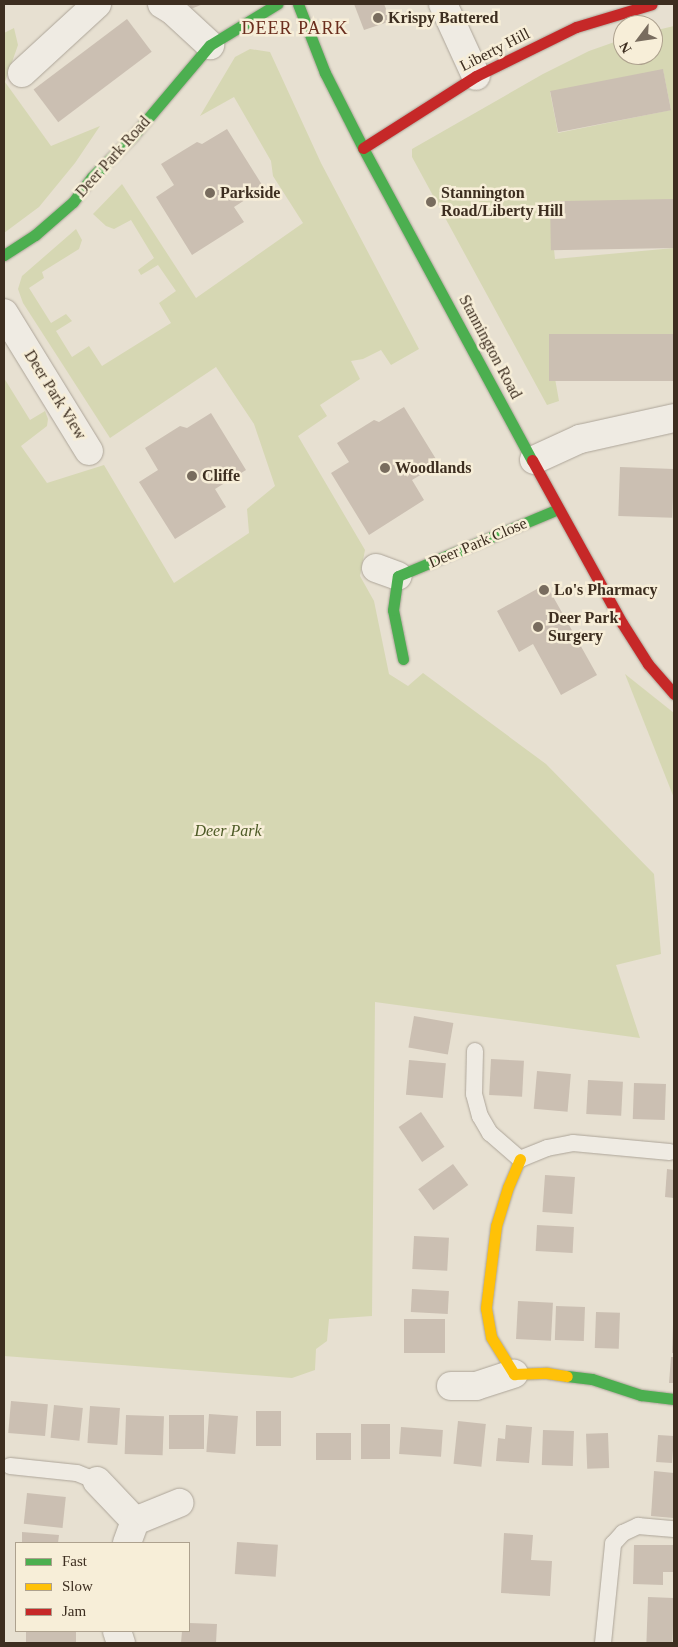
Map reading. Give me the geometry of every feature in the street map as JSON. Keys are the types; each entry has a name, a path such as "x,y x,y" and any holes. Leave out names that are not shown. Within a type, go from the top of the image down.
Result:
{"street":[{"path":"22,73 98,4"},
{"path":"162,4 210,45"},
{"name":"Deer Park Road","path":"4,255 35,235 74,202 92,177 133,136 210,45 277,4"},
{"name":"Stannington Road","path":"298,4 325,73 363,148 534,460 558,509 622,623 648,664 674,694"},
{"path":"443,4 476,76"},
{"name":"Liberty Hill","path":"363,148 476,76 576,27 652,4"},
{"name":"Deer Park View","path":"4,313 90,451"},
{"path":"534,460 580,439 674,418"},
{"name":"Deer Park Close","path":"403,659 387,572 558,509"},
{"path":"514,1374 490,1337 486,1308 496,1226 508,1186 520,1159"},
{"path":"451,1386 476,1386 514,1374 547,1373 592,1379 641,1394 674,1399"},
{"path":"97,1481 131,1532 179,1503"}],"lane":[{"path":"475,1051 474,1094 480,1116 490,1133 520,1159 547,1148 573,1143 670,1152"},
{"path":"10,1466 77,1473 97,1481"},
{"path":"603,1643 614,1544 623,1533 638,1526 674,1529"}],"green space":[{"path":"674,26 674,199 550,211 555,259 674,248 674,334 551,356 559,401 547,405 412,157 412,149 543,74 589,51 613,43 613,65 663,65 663,29","holes":["663,70 671,110 558,133 550,92"]},
{"path":"14,28 18,45 5,82 51,146 100,126 75,163 39,207 4,233 4,33"},
{"name":"Deer Park","path":"250,49 270,52 321,163 419,349 391,365 381,350 363,359 351,361 360,379 320,405 327,416 298,436 365,550 360,576 374,601 389,674 408,686 423,673 546,764 654,874 661,954 616,965 640,1038 375,1002 372,1316 329,1319 327,1341 316,1349 315,1370 292,1378 4,1356 4,378 30,420 45,411 48,419 47,426 21,446 47,483 104,465 174,583 249,533 247,509 275,486 254,424 216,367 110,438 23,303 18,289 22,276 76,229 82,240 79,249 42,272 44,278 29,288 51,323 66,314 72,321 56,331 72,357 89,346 102,366 171,323 159,303 176,291 158,265 141,275 138,270 154,258 131,220 114,229 106,226 93,214 122,184 196,298 303,223 273,176 271,161 234,97 200,116 235,57"},
{"path":"625,674 674,713 674,798"}],"building":[{"path":"189,4 203,4 191,9"},
{"path":"354,4 384,4 391,21 364,30"},
{"path":"127,19 152,52 58,122 34,89"},
{"path":"663,69 671,110 558,132 550,91"},
{"name":"Parkside","path":"227,129 264,188 234,207 244,222 192,255 156,197 174,185 161,164 197,142 202,144"},
{"path":"673,199 674,248 551,250 550,201"},
{"path":"549,334 674,334 674,381 549,381"},
{"name":"Woodlands","path":"404,407 439,464 412,480 424,500 369,535 331,473 349,462 337,443 374,420 379,422"},
{"name":"Cliffe","path":"211,413 246,470 215,489 226,507 175,539 139,482 158,470 145,448 180,426 187,428"},
{"path":"620,467 674,469 672,518 618,516"},
{"name":"Deer Park Surgery","path":"546,584 597,675 561,695 533,644 519,652 497,611"},
{"path":"414,1016 453,1023 448,1054 408,1048"},
{"path":"491,1059 524,1061 522,1097 489,1095"},
{"path":"409,1060 446,1063 443,1098 406,1095"},
{"path":"537,1071 571,1074 568,1112 534,1109"},
{"path":"588,1080 623,1082 621,1116 586,1114"},
{"path":"634,1083 666,1084 665,1120 633,1119"},
{"path":"421,1112 444,1147 422,1162 399,1127"},
{"path":"453,1164 468,1185 433,1210 418,1189"},
{"path":"667,1169 674,1170 674,1198 665,1197"},
{"path":"545,1175 575,1177 572,1214 542,1212"},
{"path":"537,1225 574,1227 573,1253 536,1251"},
{"path":"414,1236 449,1238 447,1271 412,1269"},
{"path":"412,1289 449,1291 448,1314 411,1312"},
{"path":"518,1301 553,1303 551,1341 516,1339"},
{"path":"556,1306 585,1307 584,1341 555,1340"},
{"path":"596,1312 620,1313 619,1349 595,1348"},
{"path":"404,1319 445,1319 445,1353 404,1353"},
{"path":"673,1325 674,1353 672,1353"},
{"path":"671,1357 674,1357 674,1383 669,1383"},
{"path":"11,1401 48,1404 45,1436 8,1433"},
{"path":"54,1405 83,1408 79,1441 51,1438"},
{"path":"90,1406 120,1408 117,1445 87,1443"},
{"path":"256,1411 281,1411 281,1446 256,1446"},
{"path":"209,1414 238,1416 235,1454 206,1452"},
{"path":"126,1415 164,1416 163,1455 125,1454"},
{"path":"169,1415 204,1415 204,1449 169,1449"},
{"path":"458,1421 486,1424 481,1467 454,1464"},
{"path":"361,1424 390,1424 390,1459 361,1459"},
{"path":"506,1425 532,1427 529,1463 496,1461 498,1438 505,1439"},
{"path":"401,1427 443,1430 441,1457 399,1454"},
{"path":"543,1430 574,1431 573,1466 542,1465"},
{"path":"316,1433 351,1433 351,1460 316,1460"},
{"path":"608,1433 609,1468 587,1469 586,1434"},
{"path":"658,1435 674,1436 672,1463 656,1462"},
{"path":"654,1471 674,1473 674,1518 651,1516"},
{"path":"27,1493 66,1497 63,1528 24,1524"},
{"path":"22,1532 59,1535 58,1542 22,1542"},
{"path":"504,1533 533,1535 531,1560 552,1561 550,1596 501,1593"},
{"path":"237,1542 278,1545 276,1577 235,1574"},
{"path":"634,1545 674,1545 674,1572 663,1572 663,1585 633,1584"},
{"path":"648,1597 674,1598 672,1643 646,1643"},
{"path":"190,1623 217,1624 216,1643 181,1643 182,1632 190,1632"},
{"path":"26,1632 76,1632 76,1643 26,1643"}],"traffic: fast":[{"path":"4,255 35,235 73,202 92,177 133,136 210,45 277,4"},
{"path":"298,4 325,73 363,148 532,460"},
{"path":"403,659 393,610 398,576 558,509"},
{"path":"567,1376 592,1379 641,1395 674,1399"}],"traffic: slow":[{"path":"520,1159 508,1187 496,1226 486,1308 491,1337 514,1374 547,1373 567,1376"}],"traffic: jam":[{"path":"363,148 476,76 576,27 652,4"},
{"path":"532,460 622,623 648,664 674,694"}],"place":[{"name":"Krispy Battered","path":"378,18"},
{"name":"Parkside","path":"210,193"},
{"name":"Stannington Road/Liberty Hill","path":"431,202"},
{"name":"Woodlands","path":"385,468"},
{"name":"Cliffe","path":"192,476"},
{"name":"Lo's Pharmacy","path":"544,590"},
{"name":"Deer Park Surgery","path":"538,627"}],"district":[{"name":"DEER PARK","path":"295,28"}]}
